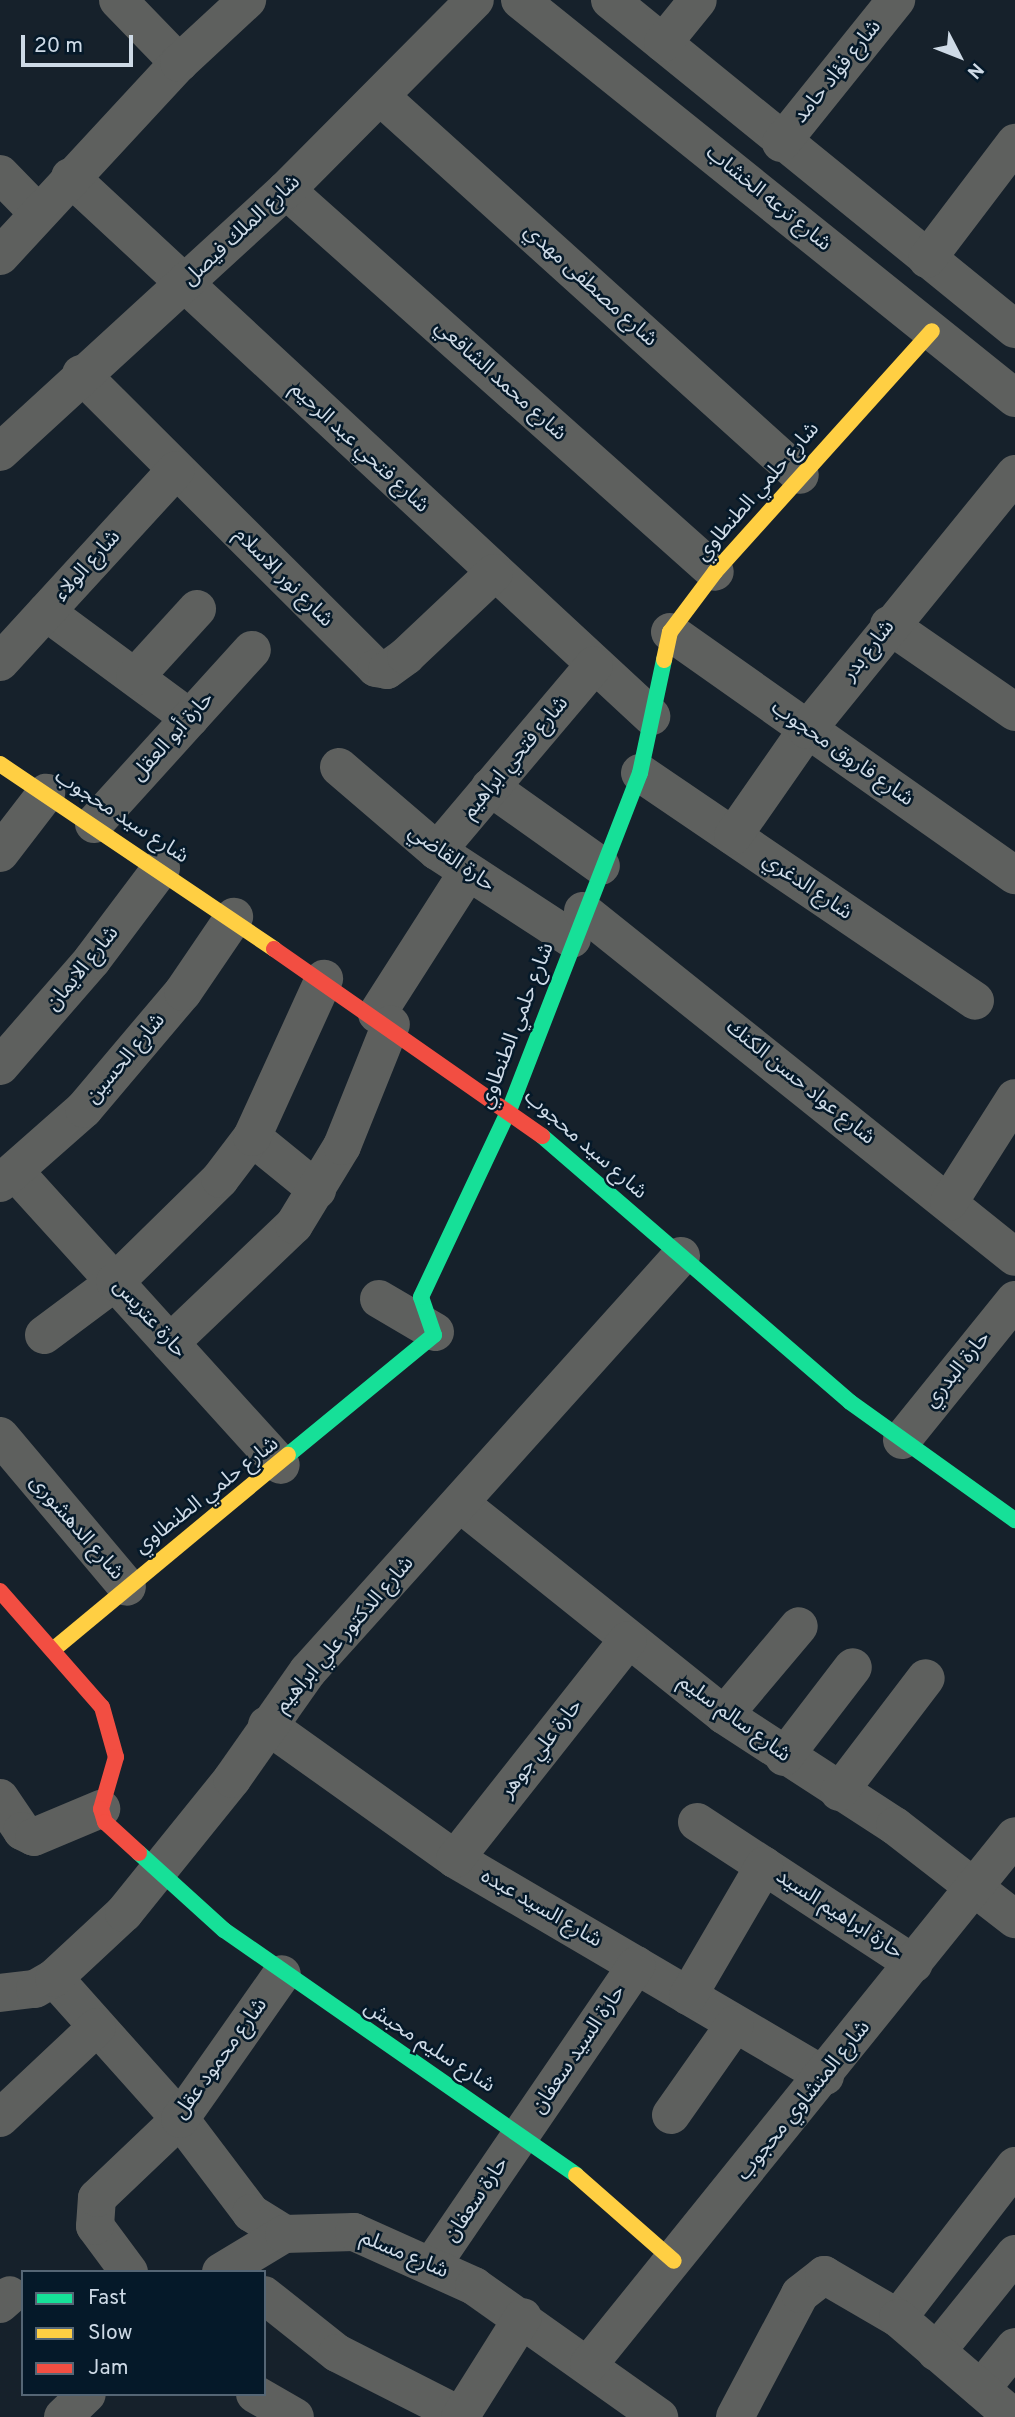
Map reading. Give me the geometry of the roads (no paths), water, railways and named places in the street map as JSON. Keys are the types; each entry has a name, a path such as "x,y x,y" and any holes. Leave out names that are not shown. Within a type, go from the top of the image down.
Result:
{"street":[{"path":"118,0 179,63"},
{"path":"0,257 179,63 247,0"},
{"name":"شارع الملك فيصل","path":"0,452 81,374 184,286 286,190 475,0"},
{"name":"شارع ترعه الخشاب","path":"520,0 1015,398"},
{"path":"610,0 781,143 1015,328"},
{"path":"663,43 698,0"},
{"name":"شارع فؤاد حامد","path":"781,143 896,0"},
{"name":"شارع مصطفى مهدي","path":"381,97 800,475"},
{"path":"927,259 1015,143"},
{"path":"0,174 38,214"},
{"name":"شارع فتحي عبد الرحيم","path":"71,177 184,286 651,716"},
{"name":"شارع محمد الشافعي","path":"286,190 715,572"},
{"name":"شارع حلمي الطنطاوي","path":"54,1649 127,1587 396,1373 435,1332 421,1297 510,1108 578,925 639,773 670,632 715,572 932,331"},
{"name":"شارع نور الاسلام","path":"81,374 376,668 387,670 406,656 494,572"},
{"name":"شارع الولاء","path":"0,662 176,470"},
{"name":"شارع بدر","path":"733,836 807,730 889,625 1015,474"},
{"path":"135,677 197,609"},
{"path":"46,612 190,718"},
{"path":"889,625 1015,712"},
{"name":"شارع فاروق محجوب","path":"670,632 1015,875"},
{"name":"حارة أبو العقل","path":"94,824 252,650"},
{"name":"شارع فتحي ابراهيم","path":"170,1343 294,1225 317,1190 342,1146 384,1019 452,862 490,787 594,664"},
{"name":"شارع سيد محجوب","path":"0,764 234,917 510,1108 681,1256 902,1440 1015,1520"},
{"name":"حارة القاضي","path":"339,767 452,862 578,925"},
{"name":"شارع الدغري","path":"639,773 975,1001"},
{"path":"490,787 601,866"},
{"path":"0,853 46,793"},
{"name":"شارع الايمان","path":"0,1066 92,960 161,868"},
{"name":"شارع الحسين","path":"8,1178 104,1086 183,992 234,917"},
{"name":"شارع عواد حسن الكنك","path":"578,925 948,1202 1015,1257"},
{"path":"44,1335 115,1282 220,1179 252,1137 324,979"},
{"path":"948,1202 1015,1098"},
{"path":"252,1137 317,1190"},
{"name":"حارة عتريس","path":"8,1178 115,1282 281,1465"},
{"name":"شارع الدكتور علي ابراهيم","path":"1,1992 35,1989 54,1978 88,1951 158,1871 307,1671 462,1505 681,1256"},
{"path":"379,1299 435,1332"},
{"name":"حارة البدري","path":"902,1440 1015,1300"},
{"name":"شارع الدهشورى","path":"0,1436 127,1587"},
{"name":"شارع سالم سليم","path":"462,1505 724,1715 975,1887 1015,1919"},
{"path":"0,1591 54,1649 102,1707 112,1734 115,1775 101,1809 34,1837 22,1831 0,1798"},
{"path":"724,1715 799,1626"},
{"name":"حارة علي جوهر","path":"455,1859 628,1640"},
{"path":"784,1757 853,1667"},
{"path":"839,1792 926,1678"},
{"name":"شارع السيد عبده","path":"267,1725 455,1859 825,2076"},
{"name":"شارع سليم محبش","path":"101,1809 105,1822 158,1871 282,1974 521,2134 674,2262"},
{"name":"حارة ابراهيم السيد","path":"697,1822 914,1964"},
{"name":"شارع المنشاوي محجوب","path":"589,2364 825,2076 1015,1836"},
{"name":"حارة ابراهيم السيد","path":"688,1996 764,1866"},
{"name":"حارة السيد سعفان","path":"521,2134 637,1965"},
{"name":"شارع محمود عقل","path":"128,2270 95,2226 97,2198 180,2119 282,1974"},
{"path":"54,1978 180,2119 251,2213 284,2234 230,2269"},
{"path":"671,2115 735,2024"},
{"path":"0,2118 97,2027"},
{"name":"حارة سعفان","path":"432,2265 521,2134"},
{"path":"898,2318 1015,2166"},
{"name":"شارع مسلم","path":"284,2234 354,2232 432,2265 523,2317 659,2417"},
{"path":"936,2352 1015,2254"},
{"path":"735,2417 800,2294 824,2275 898,2318 1013,2417"},
{"path":"266,2297 337,2353 460,2416 523,2317"},
{"path":"981,2389 1015,2347"},
{"path":"62,2417 85,2396"},
{"path":"258,2396 295,2417"}]}
